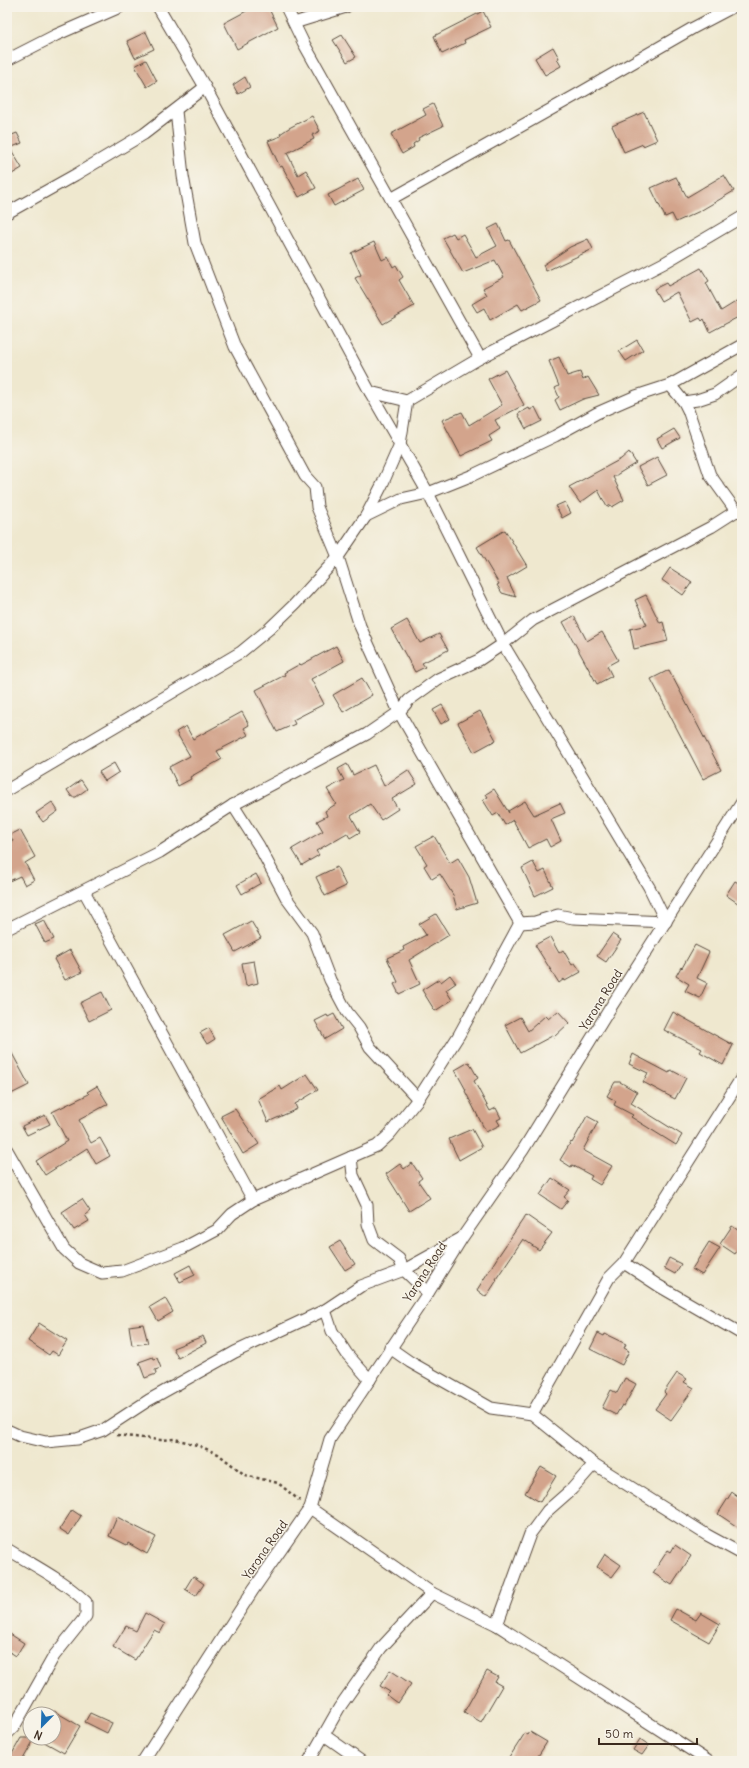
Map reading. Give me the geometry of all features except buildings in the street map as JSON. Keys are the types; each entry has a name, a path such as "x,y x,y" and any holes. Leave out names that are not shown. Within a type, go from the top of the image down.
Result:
{"street":[{"path":"7,60 56,35 120,7"},
{"path":"158,7 205,87 370,392 428,493 504,644 649,887 666,922 573,918 558,915 534,922 520,923"},
{"path":"286,7 303,42 480,358"},
{"path":"294,23 346,7"},
{"path":"391,199 580,94 693,28 734,7"},
{"path":"7,212 75,176 138,138 176,111 205,87"},
{"path":"176,111 183,176 195,243 235,348 305,476 315,487 317,507 338,557 360,626 398,712 520,923"},
{"path":"370,392 407,401 480,358 664,262 742,217"},
{"path":"366,516 401,499 428,493 473,475 555,436 597,413 636,396 670,385 742,345"},
{"path":"684,402 697,400 715,394 742,375"},
{"path":"7,930 160,852 233,805 366,734 398,712 409,700 438,679 479,660 504,644 533,620 739,512 710,475 688,410 684,402 670,385"},
{"path":"7,790 241,652 270,629 338,557 366,516 382,485 400,444 407,401"},
{"name":"Yarona Road","path":"143,1761 253,1590 310,1508 330,1439 428,1293 462,1238 523,1150 742,802"},
{"path":"233,805 259,846 287,900 312,933 330,980 347,1012 359,1027 370,1047 418,1099"},
{"path":"84,891 253,1200"},
{"path":"7,1150 64,1249 79,1263 102,1273 122,1271 183,1248 217,1230 232,1214 253,1200 377,1146 389,1135 418,1099 459,1035 520,923"},
{"path":"532,1414 609,1278 624,1263 742,1077"},
{"path":"351,1157 353,1175 367,1205 368,1224 374,1240 399,1260 404,1270 428,1293"},
{"path":"7,1430 20,1436 46,1442 77,1439 103,1430 149,1400 235,1352 325,1310 361,1286 404,1270 462,1238"},
{"path":"624,1263 659,1286 742,1334"},
{"path":"325,1310 332,1331 347,1354 370,1380"},
{"path":"390,1348 410,1362 491,1408 532,1414 594,1464 707,1535 742,1554"},
{"path":"497,1625 530,1534 547,1511 572,1489 594,1464"},
{"path":"310,1508 432,1593 497,1625 708,1761"},
{"path":"7,1549 63,1583 86,1602 86,1616 54,1656 14,1727 7,1734"},
{"path":"309,1761 339,1708 381,1648 432,1593"},
{"path":"324,1735 361,1761"}],"path":[{"path":"103,1430 121,1436 160,1440 175,1439 196,1444 218,1454 244,1475 278,1483 285,1490 310,1508"}]}
